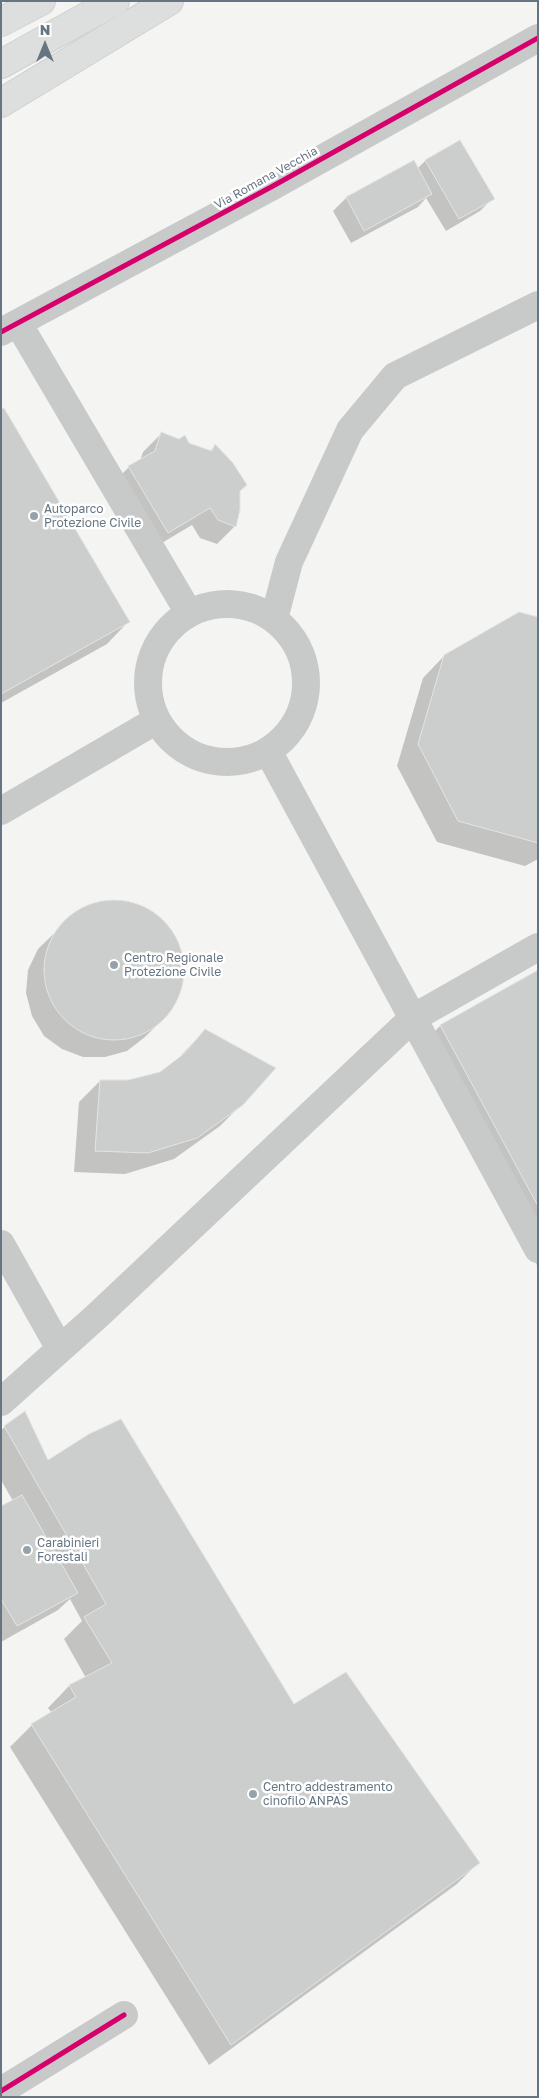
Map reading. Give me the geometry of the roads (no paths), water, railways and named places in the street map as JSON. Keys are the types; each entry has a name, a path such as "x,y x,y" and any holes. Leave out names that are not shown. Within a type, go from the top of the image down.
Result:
{"highway":[{"path":"1,22 41,1"},
{"path":"1,64 115,1"},
{"path":"1,103 169,1"}],"street":[{"name":"Via Romana Vecchia","path":"10,327 274,186 538,38"},
{"path":"274,619 289,562 350,430 395,376 538,305"},
{"path":"10,327 189,613"},
{"path":"232,604 254,609 274,619 296,645 303,661 307,686 301,712 288,734 268,750 244,760 219,762 194,755 172,740 157,720 149,696 148,672 156,648 169,628 189,613 210,605 232,604"},
{"path":"1,811 157,720"},
{"path":"268,750 538,1249"},
{"path":"1,1402 413,1018 538,947"},
{"path":"1,1244 60,1349"},
{"path":"1,2091 124,2015"}],"place":[{"name":"Autoparco Protezione Civile","path":"34,516"},
{"name":"Centro Regionale Protezione Civile","path":"114,965"},
{"name":"Carabinieri Forestali","path":"27,1550"},
{"name":"Centro addestramento cinofilo ANPAS","path":"253,1794"}]}
